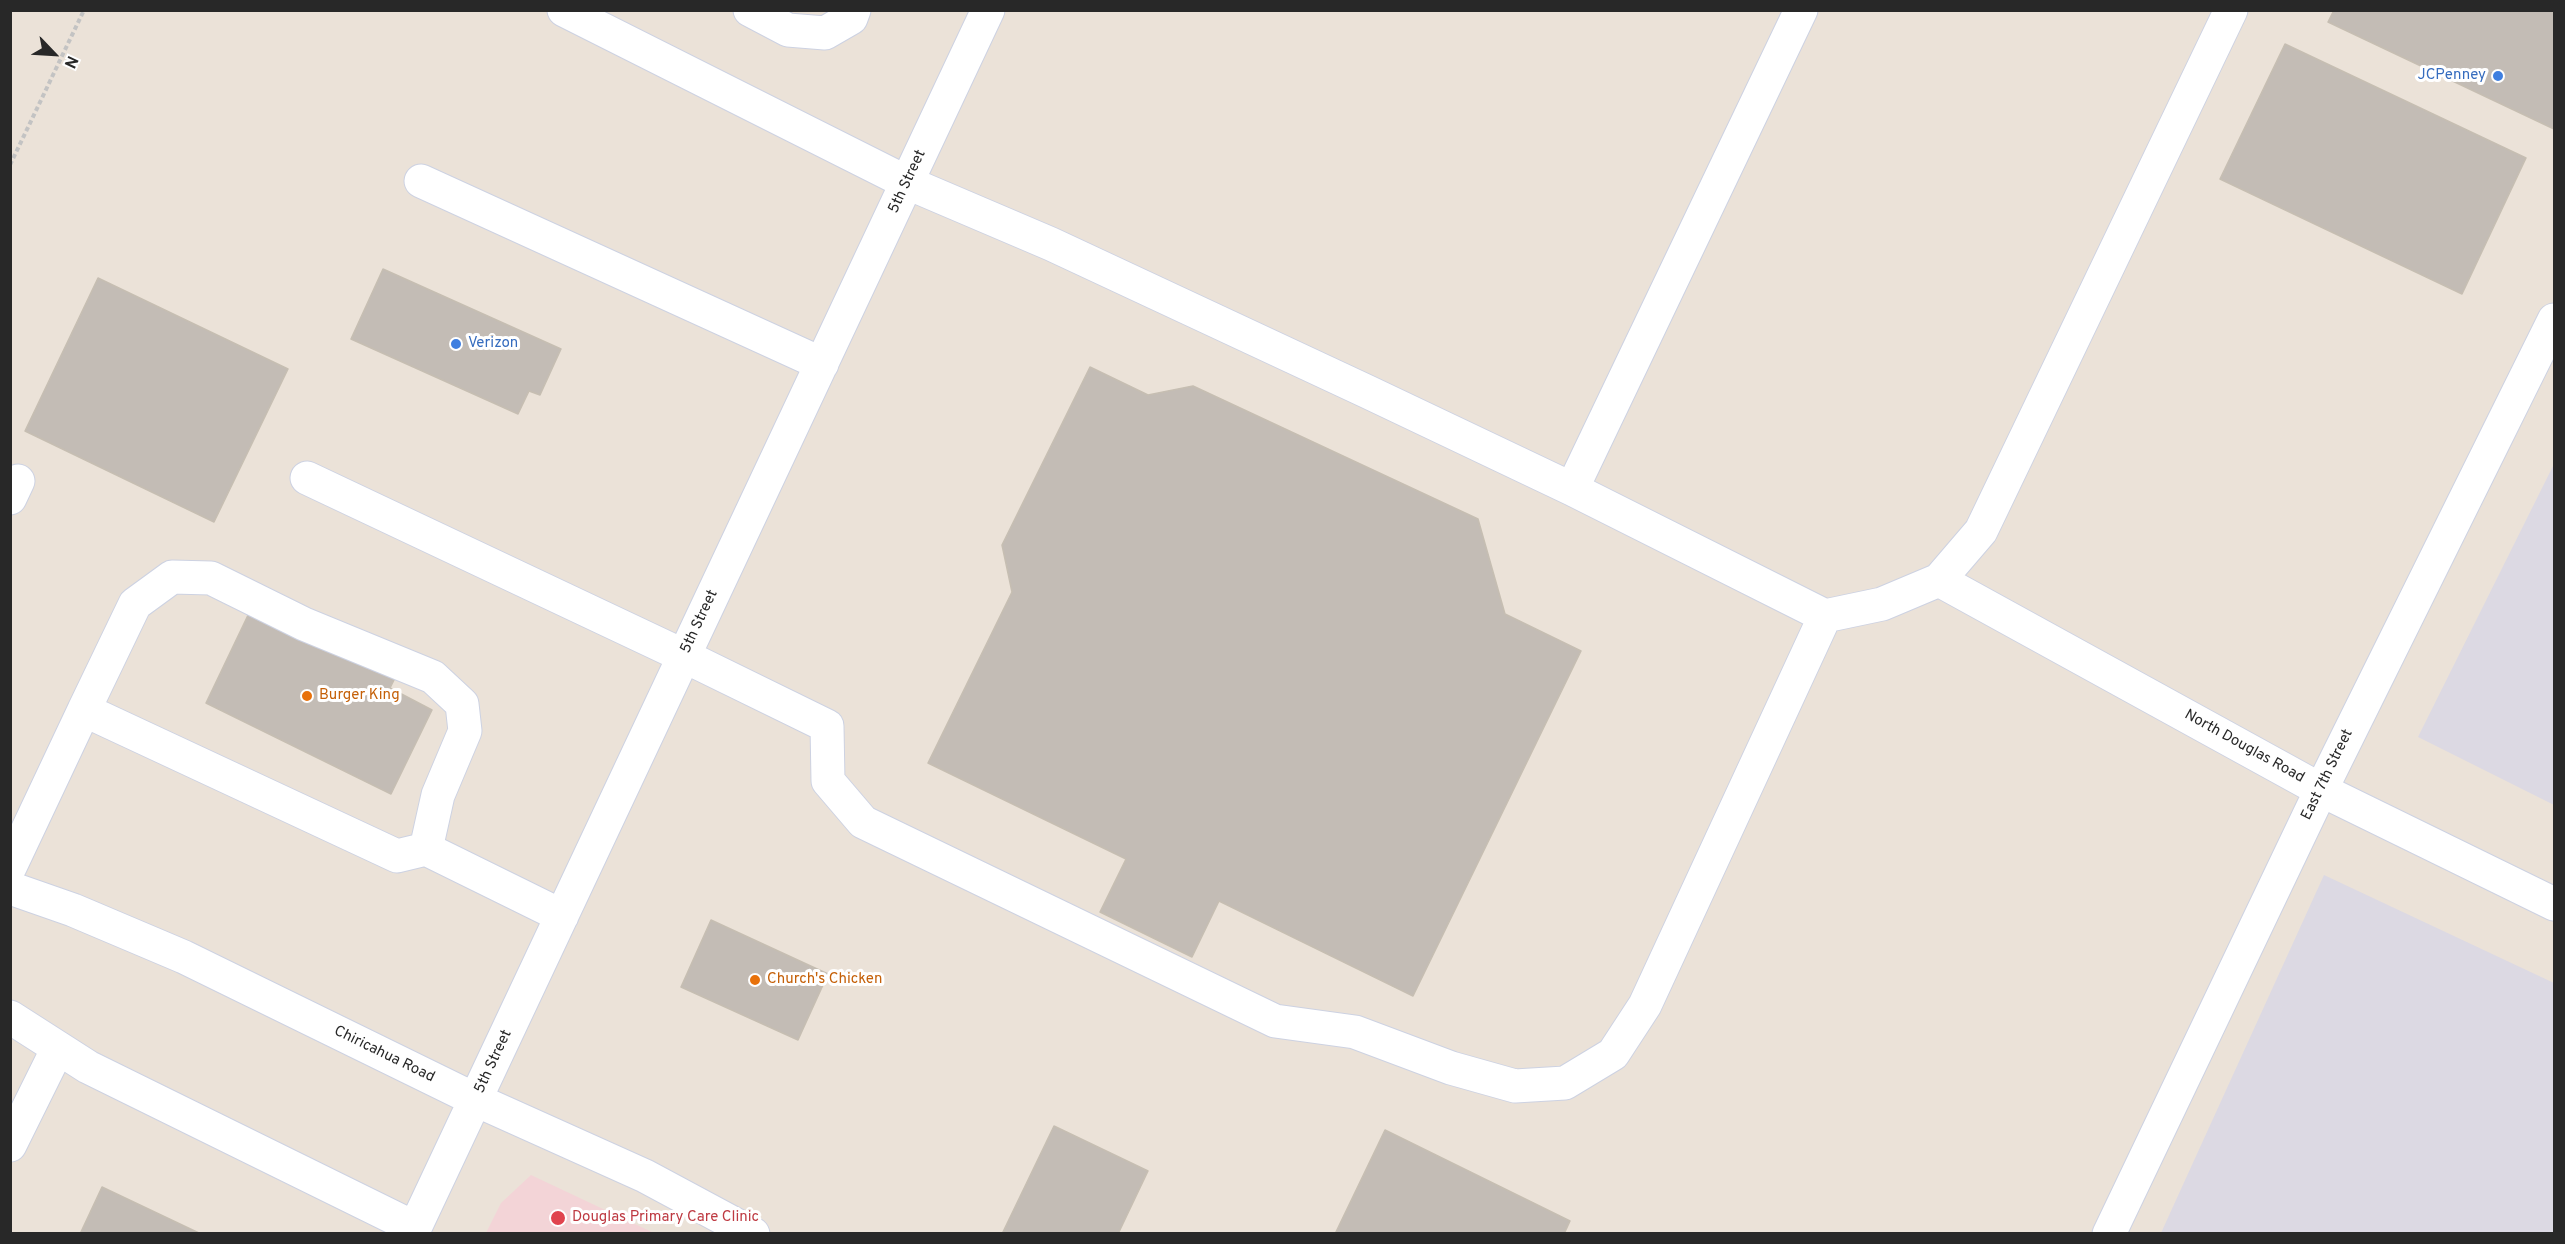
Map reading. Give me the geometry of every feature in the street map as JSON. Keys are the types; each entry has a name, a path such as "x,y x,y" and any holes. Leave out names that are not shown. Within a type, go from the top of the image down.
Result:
{"street":[{"path":"564,10 908,183 1051,244 1572,489 1825,616 1882,604 1939,580 1981,531 2231,10"},
{"path":"750,10 788,30 825,33 851,18 854,10"},
{"name":"5th Street","path":"414,1231 988,10"},
{"path":"1572,489 1801,10"},
{"path":"421,182 822,364"},
{"name":"East 7th Street","path":"2109,1233 2321,790 2554,320"},
{"path":"307,478 827,726 828,781 863,822 1275,1021 1355,1032 1451,1068 1515,1086 1565,1083 1613,1054 1645,1005 1825,616"},
{"path":"10,867 135,604 171,577 212,578 304,624 433,677 462,704 465,731 438,795 426,849"},
{"name":"North Douglas Road","path":"1939,580 2321,790 2554,904"},
{"path":"84,710 398,856 426,849 562,916"},
{"name":"Chiricahua Road","path":"10,888 73,910 184,957 476,1100 645,1176 753,1233"},
{"path":"10,1017 88,1067 414,1231"},
{"path":"10,1145 57,1047"}],"path":[{"path":"10,165 84,10"}],"shaded area":[{"path":"2554,464 2554,805 2418,737"},
{"path":"2324,875 2554,983 2554,1233 2161,1233"},
{"name":"Douglas Primary Care Clinic","path":"531,1175 654,1233 486,1233 501,1203"}],"building":[{"name":"JCPenney","path":"2334,10 2554,10 2554,129 2328,22"},
{"path":"2285,44 2526,158 2462,294 2220,179"},
{"name":"Verizon","path":"383,269 561,349 540,395 529,391 518,414 351,339"},
{"path":"98,278 288,369 214,522 25,431"},
{"path":"1090,367 1148,395 1193,386 1478,519 1505,614 1581,651 1413,996 1219,901 1192,957 1100,912 1126,859 928,763 1012,592 1002,545"},
{"name":"Burger King","path":"250,611 395,678 390,688 432,710 391,794 206,703"},
{"name":"Church's Chicken","path":"711,920 828,974 798,1040 681,987"},
{"path":"1054,1126 1148,1171 1118,1234 1002,1234"},
{"path":"1385,1130 1570,1221 1564,1234 1335,1234"},
{"path":"102,1187 201,1234 80,1234"}],"place":[{"name":"JCPenney","path":"2498,76"},
{"name":"Verizon","path":"456,344"},
{"name":"Burger King","path":"307,696"},
{"name":"Church's Chicken","path":"755,980"},
{"name":"Douglas Primary Care Clinic","path":"558,1218"}]}
